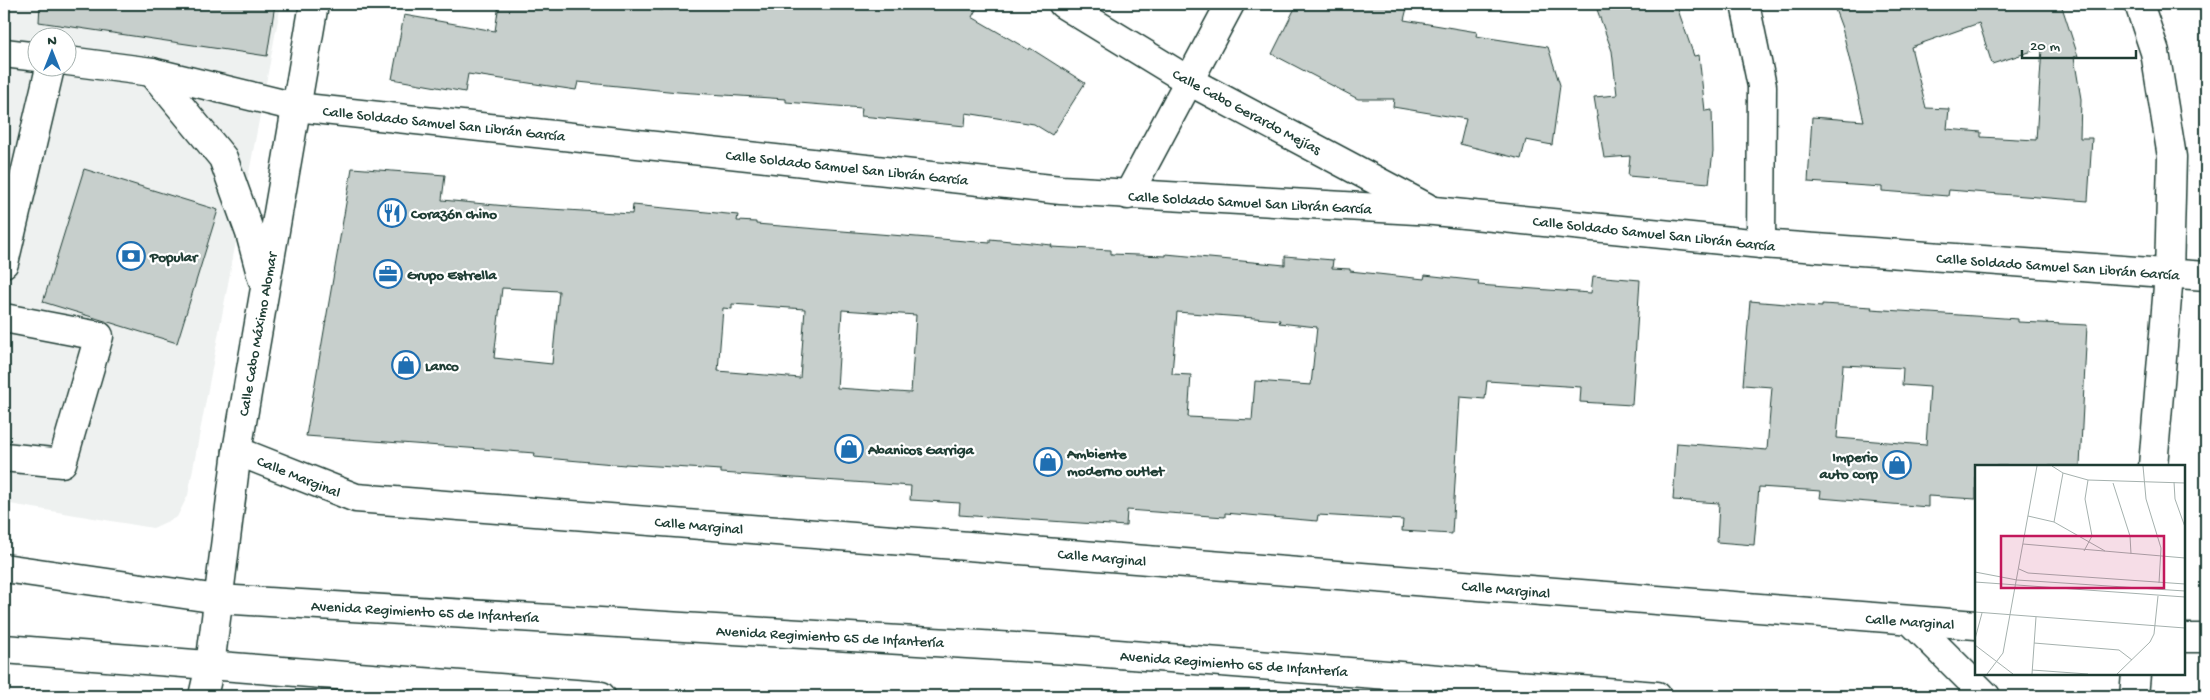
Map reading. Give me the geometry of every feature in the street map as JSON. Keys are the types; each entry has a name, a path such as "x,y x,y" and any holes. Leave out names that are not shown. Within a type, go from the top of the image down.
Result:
{"main road":[{"name":"Calle Cabo Máximo Alomar","path":"203,696 210,666 237,451 314,4"},
{"name":"Calle Cabo Gerardo Mejías","path":"1063,4 1189,81 1434,211"},
{"path":"1128,195 1230,4"},
{"path":"1745,4 1762,86 1761,244"},
{"path":"2139,4 2155,52 2172,157 2169,274 2153,465"},
{"path":"4,53 28,56"},
{"name":"Calle Soldado Samuel San Librán García","path":"78,62 152,72 296,107 1061,190 1434,211 1761,244 2206,276"},
{"path":"152,72 223,158 250,233 265,289"},
{"path":"4,263 48,78"},
{"path":"4,318 99,336 62,463 4,457"},
{"name":"Calle Marginal","path":"237,451 356,498 1975,626"},
{"name":"Avenida Regimiento 65 de Infantería","path":"4,568 218,599 1067,650 1657,696"},
{"path":"1911,621 1986,696"},
{"path":"2185,638 2206,638"},
{"path":"4,649 601,696"},
{"path":"2134,696 2136,675"}],"shaded area":[{"path":"4,4 281,4 188,495 177,517 153,528 4,503"}],"building":[{"path":"40,4 275,4 267,56 39,22"},
{"path":"499,4 602,4 662,10 663,4 979,4 972,17 1029,50 1030,48 1085,83 1052,135 1034,124 966,113 965,126 861,116 862,108 786,102 786,99 678,92 578,82 576,90 468,74 465,92 392,79 404,15 495,31"},
{"path":"1297,4 1408,4 1404,20 1477,32 1476,36 1548,47 1560,85 1552,145 1526,140 1521,159 1460,144 1466,119 1393,107 1394,99 1358,99 1272,54"},
{"path":"1595,4 1676,4 1694,56 1699,55 1705,111 1712,110 1713,152 1709,183 1628,176 1630,156 1604,158 1594,97 1617,95 1612,51"},
{"path":"1833,4 2061,4 2078,56 2074,57 2081,99 2080,138 2092,138 2088,201 1949,190 1948,196 1882,191 1882,187 1808,182 1812,117 1864,121 1842,28","holes":["1979,23 1992,64 2042,48 2036,140 1981,137 1981,132 1947,129 1949,109 1926,108 1911,47"]},
{"path":"352,168 445,175 442,200 517,207 632,214 633,205 738,215 737,221 756,222 756,224 990,243 990,239 1052,245 1051,247 1111,250 1111,254 1166,256 1166,254 1285,265 1285,256 1333,260 1332,268 1350,269 1350,271 1424,279 1425,275 1479,281 1478,285 1591,293 1593,276 1640,280 1632,405 1580,402 1581,387 1487,381 1485,399 1460,397 1452,534 1402,531 1403,520 1318,515 1317,521 1225,513 1225,517 1127,510 1126,526 959,515 960,503 910,500 911,486 721,473 721,470 625,465 534,457 535,453 306,436","holes":["502,288 559,291 552,364 494,358","732,304 805,309 800,378 718,371 723,308 732,309","842,310 916,315 911,393 837,388","1177,312 1280,320 1279,323 1317,327 1311,385 1255,381 1252,420 1188,417 1191,375 1172,374"]},
{"name":"Popular","path":"84,169 218,210 177,343 43,302"},
{"path":"1750,301 1822,307 1822,304 1872,307 1871,309 2018,319 2018,322 2087,325 2080,465 1975,465 1975,499 1928,496 1928,507 1820,498 1821,491 1759,487 1754,545 1717,542 1719,503 1673,500 1677,443 1767,450 1772,387 1743,385","holes":["1843,365 1903,368 1902,385 1930,387 1926,445 1837,438"]}],"place":[{"name":"Corazón chino","path":"392,213"},
{"name":"Popular","path":"131,256"},
{"name":"Grupo Estrella","path":"388,274"},
{"name":"Lanco","path":"406,365"},
{"name":"Abanicos Garriga","path":"849,449"},
{"name":"Ambiente moderno outlet","path":"1048,462"},
{"name":"Imperio auto corp","path":"1897,465"}]}
